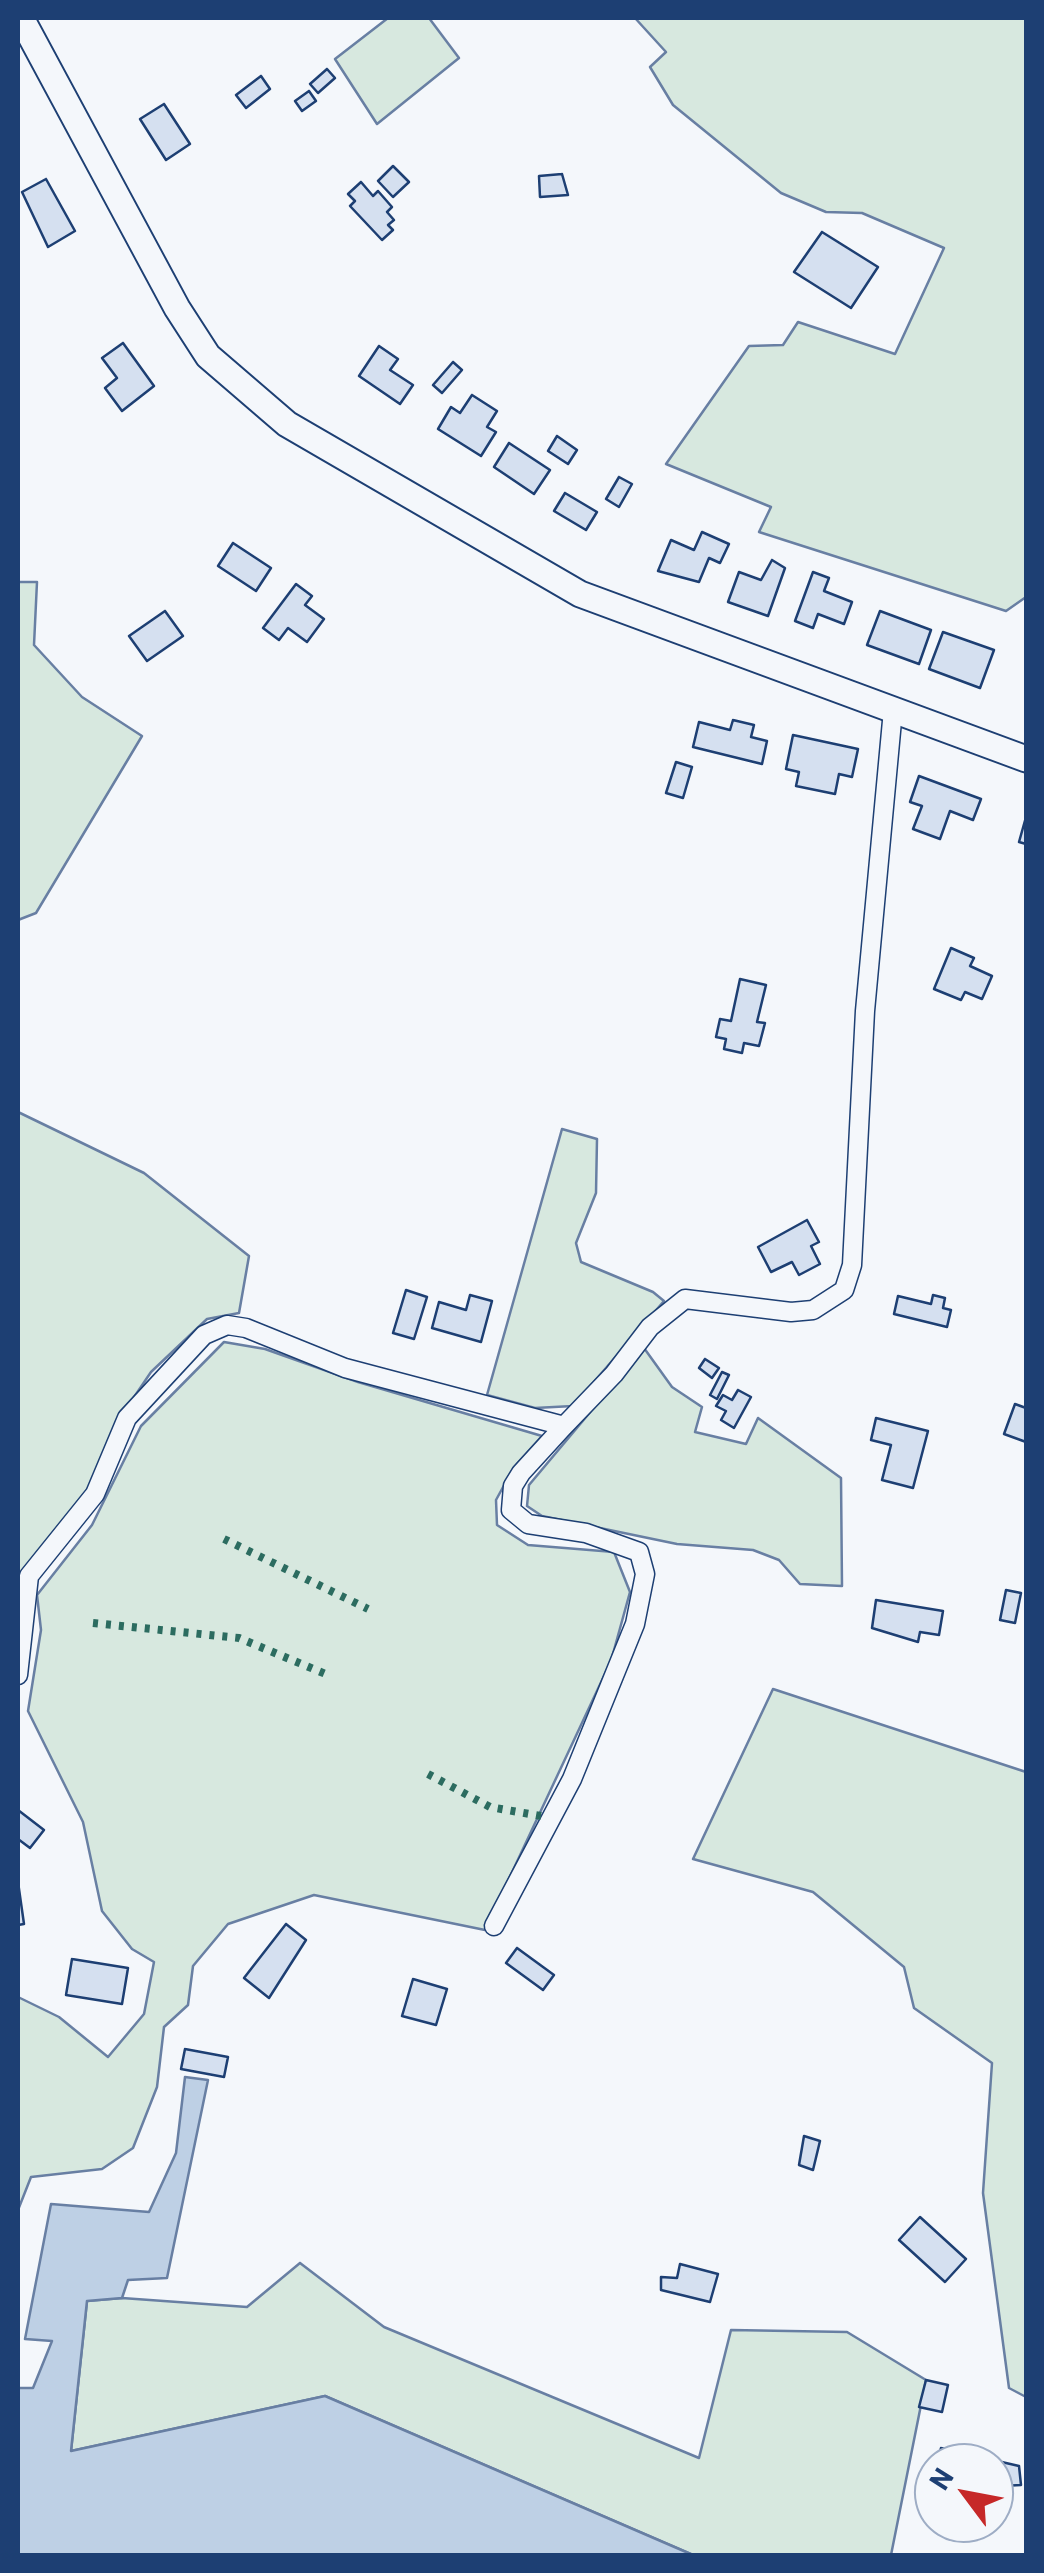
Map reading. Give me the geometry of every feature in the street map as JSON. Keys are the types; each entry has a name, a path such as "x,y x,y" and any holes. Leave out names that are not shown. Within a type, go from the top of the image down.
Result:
{"street":[{"path":"21,18 177,308 208,356 286,424 580,594 1026,758"},
{"path":"494,1926 572,1779 635,1624 645,1574 639,1552 618,1542 528,1524 511,1510 513,1486 614,1374 650,1327 685,1298 791,1312 813,1310 844,1290 852,1264 864,1011 893,710"},
{"path":"18,1676 29,1576 95,1494 126,1418 204,1336 227,1325 246,1328 345,1368 564,1426"}],"shaded area":[{"path":"388,18 429,18 459,58 377,124 335,59"},
{"path":"635,18 1026,18 1026,597 1006,611 759,532 771,507 666,464 749,346 783,345 798,322 895,354 944,248 862,213 826,212 781,193 673,105 650,67 666,52"},
{"path":"18,582 37,582 34,645 82,697 142,736 36,913 18,920"},
{"path":"18,1112 144,1173 249,1256 239,1313 207,1319 151,1372 124,1412 85,1500 28,1568 18,1630"},
{"path":"562,1129 597,1139 596,1193 576,1243 581,1262 653,1292 664,1301 573,1406 535,1408 487,1395"},
{"path":"224,1342 265,1349 358,1382 542,1436 514,1467 496,1500 497,1525 528,1545 614,1552 630,1592 611,1661 485,1930 314,1895 228,1924 193,1966 188,2005 164,2027 157,2087 133,2148 102,2169 31,2177 18,2210 18,1997 59,2017 108,2057 144,2014 154,1962 132,1949 102,1911 83,1822 28,1711 41,1630 37,1595 92,1525 141,1426"},
{"path":"644,1348 672,1387 702,1407 695,1432 746,1444 758,1418 841,1478 842,1586 800,1584 779,1560 753,1550 677,1544 542,1516 527,1506 529,1485"},
{"path":"773,1689 1026,1772 1026,2397 1009,2388 983,2193 992,2063 914,2008 904,1967 813,1892 693,1859"},
{"path":"300,2263 384,2327 699,2458 731,2330 847,2332 926,2380 891,2555 693,2555 325,2396 71,2451 87,2301 122,2298 247,2307"}],"water":[{"path":"185,2077 208,2080 167,2278 128,2280 122,2298 87,2301 71,2451 325,2396 693,2555 18,2555 18,2388 33,2388 52,2341 25,2339 51,2204 149,2212 176,2153"}],"building":[{"path":"327,69 335,78 318,93 310,84"},
{"path":"261,76 270,89 246,108 236,95"},
{"path":"309,91 316,101 302,111 295,101"},
{"path":"164,104 190,144 166,160 140,119"},
{"path":"393,166 409,182 393,197 378,181"},
{"path":"562,174 568,195 540,197 539,176"},
{"path":"46,179 75,231 48,247 22,192"},
{"path":"361,182 373,196 378,191 392,207 387,212 394,220 388,225 393,230 382,240 350,206 355,201 348,194"},
{"path":"822,232 878,267 851,308 794,272"},
{"path":"123,343 154,386 122,411 105,388 117,378 102,358"},
{"path":"379,346 398,359 390,370 413,385 400,404 359,376"},
{"path":"453,362 462,370 442,393 433,385"},
{"path":"472,395 497,411 487,427 496,432 481,456 438,429 451,407 460,413"},
{"path":"557,436 577,450 568,464 548,451"},
{"path":"509,443 550,470 534,494 494,467"},
{"path":"619,477 632,484 619,507 606,499"},
{"path":"565,493 597,512 586,530 554,511"},
{"path":"702,532 729,544 720,563 709,558 699,582 658,571 671,540 694,550"},
{"path":"233,543 271,568 256,591 218,566"},
{"path":"772,560 785,568 768,616 728,602 739,572 761,580"},
{"path":"813,572 829,578 824,591 852,602 844,624 818,614 813,628 795,621"},
{"path":"296,584 312,596 305,605 324,619 307,642 288,628 279,640 263,628"},
{"path":"165,611 183,636 147,661 129,636"},
{"path":"880,611 931,630 919,664 867,645"},
{"path":"943,632 994,650 980,688 929,669"},
{"path":"733,720 754,725 751,737 767,741 762,764 693,747 699,722 730,730"},
{"path":"793,735 858,749 852,777 839,774 835,794 796,786 799,772 786,769"},
{"path":"676,762 692,767 683,798 666,793"},
{"path":"919,776 981,799 973,820 950,811 940,839 913,829 922,806 910,802"},
{"path":"1026,817 1026,844 1019,842"},
{"path":"951,948 974,958 970,966 992,976 982,999 965,992 961,1000 934,989"},
{"path":"740,979 766,985 757,1022 765,1023 759,1046 744,1043 742,1053 724,1049 726,1039 716,1037 720,1019 731,1021"},
{"path":"807,1220 819,1242 811,1246 820,1264 799,1275 792,1262 771,1272 758,1247"},
{"path":"406,1290 427,1297 414,1339 393,1333"},
{"path":"470,1295 492,1301 481,1342 432,1328 439,1302 466,1310"},
{"path":"933,1295 945,1298 943,1308 951,1310 947,1327 894,1314 898,1296 931,1304"},
{"path":"705,1359 719,1368 712,1378 699,1368"},
{"path":"722,1372 729,1375 717,1399 710,1395"},
{"path":"738,1390 751,1397 734,1428 721,1420 726,1411 716,1406 723,1395 732,1400"},
{"path":"1015,1404 1026,1408 1026,1442 1004,1434"},
{"path":"876,1418 928,1431 913,1488 882,1480 891,1445 871,1440"},
{"path":"1006,1590 1021,1593 1015,1623 1000,1620"},
{"path":"876,1600 943,1611 939,1635 920,1632 918,1642 872,1628"},
{"path":"18,1810 44,1830 30,1848 18,1839"},
{"path":"18,1882 24,1924 18,1925"},
{"path":"286,1924 306,1940 269,1998 244,1978"},
{"path":"517,1948 554,1975 543,1990 506,1963"},
{"path":"72,1959 128,1968 122,2004 66,1995"},
{"path":"413,1979 447,1989 436,2025 402,2016"},
{"path":"185,2049 228,2057 224,2077 181,2069"},
{"path":"804,2136 820,2141 813,2170 799,2165"},
{"path":"920,2217 966,2259 945,2282 899,2240"},
{"path":"680,2264 718,2274 710,2302 661,2290 661,2277 677,2278"},
{"path":"926,2380 948,2385 942,2412 919,2407"},
{"path":"1014,2465 1019,2466 1021,2485 1014,2485"}],"hedge":[{"path":"224,1539 368,1609"},
{"path":"93,1623 239,1638 328,1675"},
{"path":"428,1774 490,1807 541,1816"}]}
